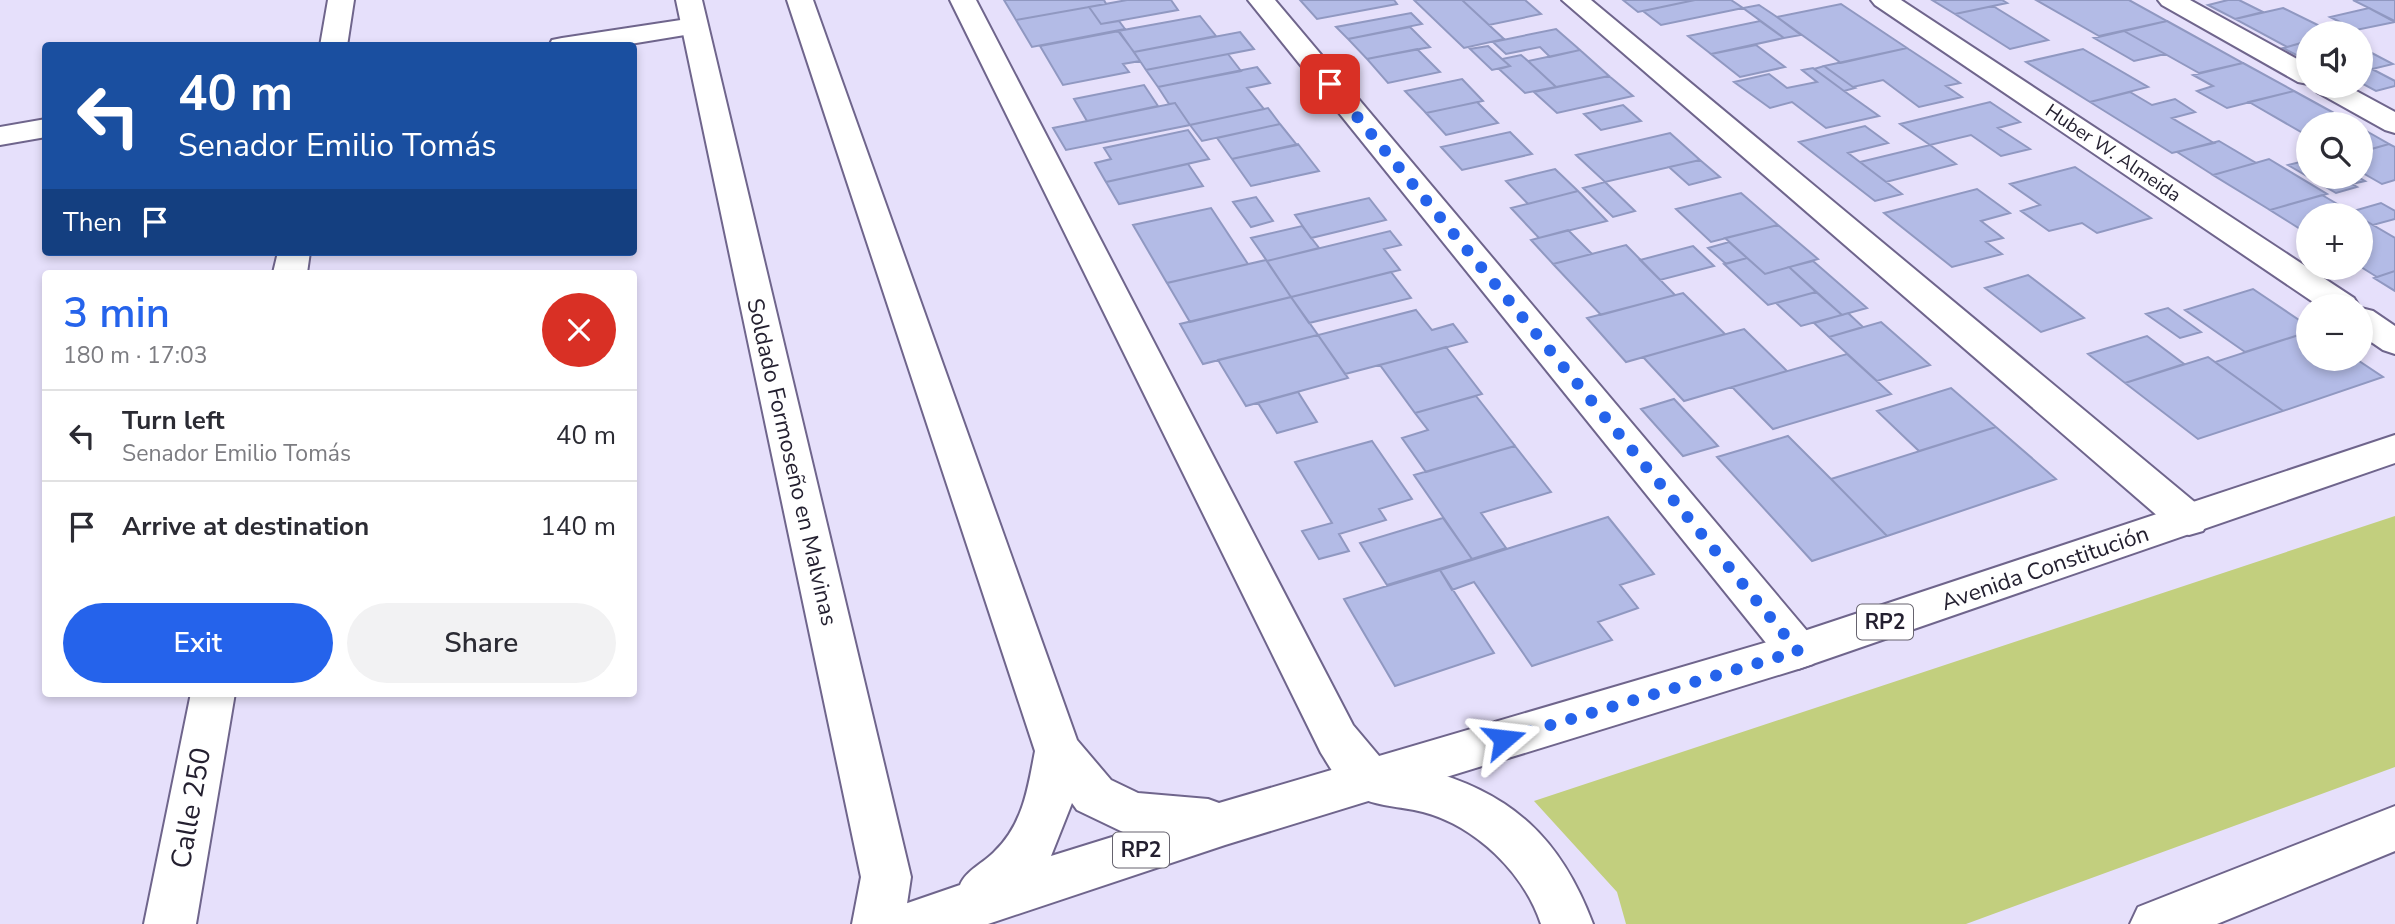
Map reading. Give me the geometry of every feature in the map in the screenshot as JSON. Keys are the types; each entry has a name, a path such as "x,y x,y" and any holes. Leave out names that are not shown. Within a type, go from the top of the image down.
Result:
{"main road":[{"path":"333,42 341,0"},
{"path":"800,0 1058,751 1094,794 1133,814 1224,823"},
{"path":"964,0 1337,739 1371,779"},
{"path":"1261,0 1798,651"},
{"path":"1575,0 2189,520"},
{"name":"Huber W. Almeida","path":"1884,0 2324,294"},
{"path":"2171,0 2296,69"},
{"path":"578,42 691,13"},
{"name":"Soldado Formoseño en Malvinas","path":"691,13 886,877 883,905 877,924"},
{"path":"2348,98 2395,124"},
{"path":"0,136 42,129"},
{"path":"2373,327 2395,342"},
{"name":"Avenida Constitución","path":"914,924 1224,823 1798,651 2395,449"},
{"name":"Calle 250","path":"170,924 212,697"},
{"path":"967,906 1019,862 1038,832 1049,804 1058,751"},
{"name":"Avenida Constitución","path":"1371,779 1427,792 1489,821 1516,842 1542,869 1567,924"},
{"path":"2156,924 2395,828"}],"green space":[{"path":"2395,516 2395,767 1966,924 1626,924 1617,892 1534,801"}],"building":[{"path":"1004,0 1104,0 1106,4 1016,20"},
{"path":"1127,0 1171,0 1178,10 1101,24 1089,7"},
{"path":"1300,0 1394,0 1397,4 1317,19"},
{"path":"1414,0 1462,0 1504,39 1464,48"},
{"path":"1462,0 1525,0 1541,14 1489,25"},
{"path":"1623,0 1695,0 1638,12"},
{"path":"1695,0 1731,0 1743,8 1661,25 1643,11"},
{"path":"1932,0 2002,0 2007,3 1955,14"},
{"path":"2036,0 2129,0 2167,21 2099,36"},
{"path":"2239,0 2263,12 2235,19 2208,5"},
{"path":"2353,0 2395,0 2395,21"},
{"path":"1841,4 1907,48 1841,63 1777,17"},
{"path":"1759,5 1801,35 1784,38 1743,8"},
{"path":"1993,6 2048,40 2010,49 1955,14"},
{"path":"1089,7 1101,24 1119,21 1125,29 1032,47 1016,20"},
{"path":"2283,8 2310,21 2296,21 2296,44 2287,47 2235,19"},
{"path":"2369,8 2395,22 2373,27 2373,21 2338,21 2330,17"},
{"path":"1411,13 1422,24 1348,39 1336,27"},
{"path":"1200,16 1216,36 1134,52 1118,31"},
{"path":"1760,21 1784,38 1711,54 1688,36"},
{"path":"2167,21 2243,63 2199,73 2124,31"},
{"path":"1410,27 1430,47 1367,59 1348,39"},
{"path":"1556,29 1580,50 1550,57 1540,47 1506,54 1493,42"},
{"path":"1119,31 1140,61 1123,64 1129,72 1063,85 1040,46"},
{"path":"2124,31 2165,54 2134,61 2094,38"},
{"path":"1240,32 1254,49 1146,70 1134,52"},
{"path":"2296,44 2296,55 2283,48"},
{"path":"1756,45 1785,67 1740,77 1711,54"},
{"path":"1488,46 1510,66 1492,70 1470,49"},
{"path":"1907,48 1960,83 1946,86 1962,97 1919,107 1883,80 1853,87 1824,66"},
{"path":"1417,49 1440,72 1388,83 1367,59"},
{"path":"2083,49 2148,87 2090,102 2026,62"},
{"path":"1580,50 1609,76 1556,87 1528,61"},
{"path":"1228,54 1241,71 1158,87 1146,70"},
{"path":"2373,54 2393,64 2373,69"},
{"path":"1521,55 1556,87 1525,93 1499,69 1510,66 1502,59"},
{"path":"2243,63 2294,91 2227,108 2197,91 2213,86 2193,75"},
{"path":"1824,66 1855,88 1844,91 1814,69"},
{"path":"1257,67 1270,83 1247,88 1264,109 1190,125 1175,103 1169,104 1158,87"},
{"path":"1813,68 1879,116 1826,128 1792,102 1770,108 1734,82 1769,74 1787,88 1817,82 1802,70"},
{"path":"2373,70 2395,81 2395,86 2373,89"},
{"path":"1609,76 1633,96 1557,113 1534,92"},
{"path":"1462,79 1483,101 1426,113 1405,91"},
{"path":"1144,85 1158,106 1087,121 1074,99"},
{"path":"2294,91 2296,98 2307,98 2332,112 2296,112 2296,129 2249,102"},
{"path":"2130,92 2152,105 2175,99 2195,112 2172,118 2214,143 2172,153 2090,102"},
{"path":"1477,102 1498,123 1446,135 1426,113"},
{"path":"1990,102 2020,122 1998,128 2030,149 2001,156 1971,135 1930,145 1900,124"},
{"path":"1175,103 1190,125 1066,150 1053,128"},
{"path":"1623,105 1641,121 1601,130 1584,114"},
{"path":"1268,108 1280,124 1202,141 1190,125"},
{"path":"1280,124 1297,145 1232,159 1217,138"},
{"path":"1865,126 1888,143 1848,153 1902,194 1875,201 1799,142"},
{"path":"1188,130 1209,159 1106,182 1095,163 1111,159 1104,148"},
{"path":"1510,132 1532,154 1462,170 1441,147"},
{"path":"1670,133 1700,160 1605,182 1576,155"},
{"path":"2373,135 2389,144 2373,149"},
{"path":"2219,141 2256,163 2213,175 2177,152"},
{"path":"1298,144 1319,171 1251,186 1232,159"},
{"path":"2389,144 2395,147 2395,180 2382,184 2373,179 2373,149"},
{"path":"1930,145 1956,164 1886,182 1860,162"},
{"path":"2269,159 2296,175 2296,189 2319,189 2327,194 2270,210 2213,175"},
{"path":"1700,160 1720,177 1689,185 1669,167"},
{"path":"1188,164 1203,186 1119,204 1106,182"},
{"path":"2075,167 2151,218 2097,233 2082,223 2049,231 2021,211 2040,205 2010,184"},
{"path":"1555,169 1578,191 1528,204 1506,181"},
{"path":"1605,182 1635,211 1613,217 1583,188"},
{"path":"1977,189 2010,213 1981,221 2003,238 1986,242 2002,254 1952,267 1884,213"},
{"path":"2329,189 2350,189 2336,193"},
{"path":"1578,191 1607,221 1539,238 1511,208"},
{"path":"1741,193 1778,225 1711,242 1676,209"},
{"path":"2322,195 2336,203 2296,203 2296,226 2270,210"},
{"path":"1256,197 1273,221 1251,227 1233,202"},
{"path":"1369,198 1386,220 1311,238 1295,215"},
{"path":"2381,203 2395,211 2395,219 2373,225 2373,205"},
{"path":"1211,208 1248,264 1167,283 1133,225"},
{"path":"1778,225 1818,259 1765,274 1725,238"},
{"path":"2373,225 2395,238 2395,271 2377,277 2373,274"},
{"path":"1302,226 1319,248 1267,261 1251,238"},
{"path":"1568,230 1592,254 1553,264 1531,240"},
{"path":"1390,231 1401,245 1384,249 1400,270 1291,297 1267,261"},
{"path":"1729,242 1747,258 1726,264 1708,248"},
{"path":"1626,245 1675,295 1601,315 1553,264"},
{"path":"1693,246 1714,266 1660,280 1640,260"},
{"path":"1747,258 1765,274 1789,267 1816,292 1768,305 1724,264"},
{"path":"1266,260 1291,297 1190,322 1167,283"},
{"path":"1813,261 1867,308 1842,315 1789,267"},
{"path":"2395,271 2395,291 2374,278"},
{"path":"1391,272 1411,298 1309,323 1291,297"},
{"path":"2028,275 2084,318 2041,332 1985,288"},
{"path":"2253,289 2296,318 2296,336 2245,352 2185,310"},
{"path":"1816,292 1842,315 1801,326 1776,303"},
{"path":"1683,293 1725,334 1626,362 1587,318"},
{"path":"1291,297 1318,335 1203,364 1180,324"},
{"path":"2168,308 2201,332 2180,338 2146,314"},
{"path":"1416,310 1432,330 1453,324 1467,342 1345,374 1318,335"},
{"path":"1848,313 1863,327 1829,337 1814,323"},
{"path":"1881,322 1930,365 1877,381 1829,337"},
{"path":"1744,329 1787,371 1684,401 1643,357"},
{"path":"1318,335 1348,378 1246,406 1218,360"},
{"path":"2147,336 2184,364 2125,383 2088,354"},
{"path":"2296,336 2296,371 2373,370 2383,377 2283,411 2215,362"},
{"path":"1446,347 1482,394 1415,413 1380,365"},
{"path":"1847,354 1891,394 1773,429 1732,387"},
{"path":"2208,357 2283,411 2198,439 2125,383"},
{"path":"1951,388 1996,427 1919,451 1877,411"},
{"path":"1298,392 1317,422 1277,433 1258,403"},
{"path":"1476,396 1515,446 1426,472 1402,438 1428,430 1415,413"},
{"path":"1674,399 1718,446 1683,456 1641,409"},
{"path":"1996,427 2056,479 1887,536 1831,479"},
{"path":"1788,436 1887,536 1812,561 1717,457"},
{"path":"1372,441 1412,499 1379,509 1386,520 1339,534 1349,551 1319,559 1302,531 1332,523 1295,462"},
{"path":"1515,446 1551,492 1481,513 1506,548 1472,559 1414,475"},
{"path":"1608,517 1654,574 1620,585 1638,608 1598,622 1612,640 1532,666 1474,582 1452,590 1440,570"},
{"path":"1443,518 1472,559 1387,585 1360,543"},
{"path":"1440,570 1494,653 1395,686 1344,599"}],"route":[{"path":"1330,84 1798,651 1504,739"}]}
